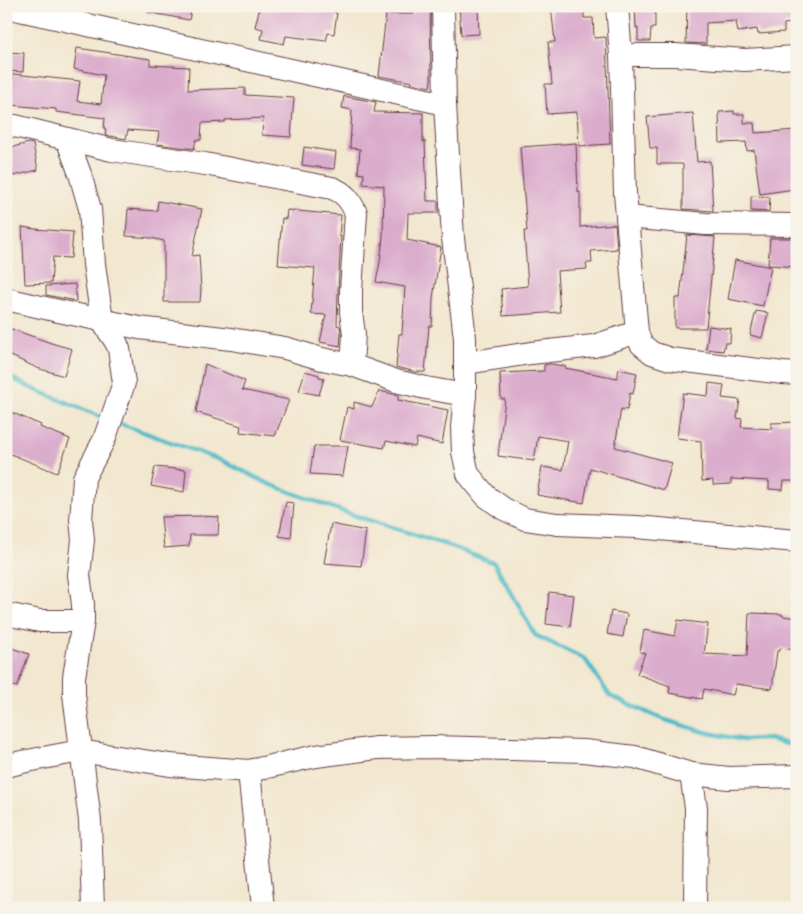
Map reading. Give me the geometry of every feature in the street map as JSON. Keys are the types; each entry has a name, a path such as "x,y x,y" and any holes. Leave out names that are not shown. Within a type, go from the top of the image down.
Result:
{"street":[{"path":"6,6 445,104"},
{"path":"444,6 445,104 453,238 465,338 465,395 462,427 468,474 486,496 504,510 525,519 558,524 636,527 797,541"},
{"path":"616,6 621,56 625,194 637,332 641,344 652,353 670,359 783,374 797,374"},
{"path":"621,56 676,55 746,60 797,57"},
{"path":"6,126 15,126 112,150 205,164 332,188 341,192 352,203 356,213 351,290 354,334 352,366"},
{"path":"66,139 80,174 90,209 94,264 102,321 119,349 124,383 104,440 84,478 83,540 79,575 83,621 74,677 74,694 90,821 93,908"},
{"path":"627,217 706,224 797,225"},
{"path":"6,299 139,328 231,339 285,348 352,366 396,381 465,395"},
{"path":"466,363 594,346 637,332"},
{"path":"6,614 40,621 83,621"},
{"path":"6,766 80,751 170,765 250,771 316,756 368,749 433,747 584,751 635,757 691,774 729,778 797,776"},
{"path":"250,771 262,908"},
{"path":"691,774 696,808 695,908"}],"building":[{"path":"148,6 192,6 189,20 147,12"},
{"path":"260,6 336,6 334,34 328,33 326,41 286,36 284,44 261,39 263,29 255,27"},
{"path":"414,6 430,6 430,87 379,76 386,14 414,14"},
{"path":"459,6 478,6 479,34 461,35"},
{"path":"551,6 584,6 584,18 593,18 594,38 606,37 610,144 579,146 577,112 547,114 545,84 552,84 548,42 555,42"},
{"path":"635,6 655,6 655,28 651,28 650,41 638,41"},
{"path":"687,6 797,6 797,22 784,24 784,32 758,34 757,29 738,32 736,21 706,23 706,44 686,43"},
{"path":"77,48 150,59 150,65 189,67 188,90 245,88 245,95 294,98 291,137 262,135 263,118 225,120 225,122 202,123 201,140 196,140 194,149 157,144 159,132 128,130 126,139 105,135 105,118 56,112 56,109 10,105 13,74 80,81 77,101 101,104 104,75 74,69"},
{"path":"6,52 24,53 23,72 6,71"},
{"path":"344,96 376,102 374,112 423,113 427,201 438,201 438,213 408,213 407,240 441,247 433,298 432,326 429,326 425,372 416,372 396,367 399,334 402,334 405,287 376,282 383,237 384,186 363,184 364,174 358,173 360,149 350,148 352,110 342,108"},
{"path":"734,111 734,114 744,114 744,123 754,123 755,133 797,130 797,181 793,181 794,189 760,194 754,150 747,151 746,142 720,143 719,112"},
{"path":"693,113 697,162 710,161 713,211 683,209 683,164 657,164 657,148 650,148 647,117"},
{"path":"29,143 33,144 38,170 13,176 8,148"},
{"path":"576,143 578,192 580,192 580,227 615,224 617,249 591,251 592,263 586,263 587,269 557,271 560,312 503,316 501,289 528,286 524,231 527,231 520,147"},
{"path":"304,147 336,152 334,169 302,165"},
{"path":"751,196 770,197 769,212 751,211"},
{"path":"158,201 202,209 192,256 199,255 200,302 164,302 164,241 126,236 128,209 157,211"},
{"path":"287,210 341,215 337,325 340,326 340,346 320,342 326,315 311,314 315,268 278,265 282,218 286,219"},
{"path":"22,227 73,232 71,258 53,257 51,283 25,284"},
{"path":"687,235 715,237 706,328 675,328 675,298 680,298"},
{"path":"770,238 797,238 797,267 768,265"},
{"path":"735,260 771,267 763,306 728,299"},
{"path":"75,284 76,301 46,295 46,286"},
{"path":"756,311 768,313 762,338 750,335"},
{"path":"709,326 731,329 730,343 725,343 723,351 706,349"},
{"path":"6,327 72,349 64,376 37,368 7,354 10,349 6,347"},
{"path":"205,364 245,381 242,390 289,400 275,436 240,432 241,426 196,412"},
{"path":"550,364 617,378 619,369 637,373 633,394 630,393 627,410 621,409 615,447 672,463 664,490 590,468 584,503 537,495 542,467 563,470 568,441 538,436 534,461 498,456 505,399 501,399 500,373 544,371 544,365"},
{"path":"305,371 324,378 319,395 299,391"},
{"path":"709,383 724,385 722,398 740,400 737,418 742,419 741,427 772,429 771,423 797,422 797,481 784,481 783,490 769,489 769,481 731,479 731,484 713,485 713,480 702,481 701,441 677,438 683,393 708,396"},
{"path":"379,391 398,395 398,400 448,410 442,444 417,438 415,447 386,441 384,448 340,440 347,407 354,409 354,402 372,407"},
{"path":"6,410 70,439 57,473 6,452"},
{"path":"314,446 348,446 343,476 310,474"},
{"path":"155,467 186,470 184,492 151,486"},
{"path":"286,502 294,503 291,538 279,536"},
{"path":"161,517 219,517 218,535 190,535 189,546 164,548"},
{"path":"331,524 366,531 361,566 324,563"},
{"path":"549,592 574,595 570,627 546,624"},
{"path":"611,611 627,614 623,637 607,634"},
{"path":"749,613 782,614 782,616 797,618 797,650 780,648 780,651 777,651 772,689 736,684 733,695 704,689 702,699 669,693 670,686 637,674 645,653 640,652 644,630 675,636 678,620 708,624 704,654 747,656"},
{"path":"6,646 29,654 17,687 6,684"}],"waterway":[{"path":"6,375 29,387 99,416"},
{"path":"121,424 223,461 269,484 494,563 535,635 585,659 610,696 662,719 705,732 743,740 769,739 797,747"}]}
